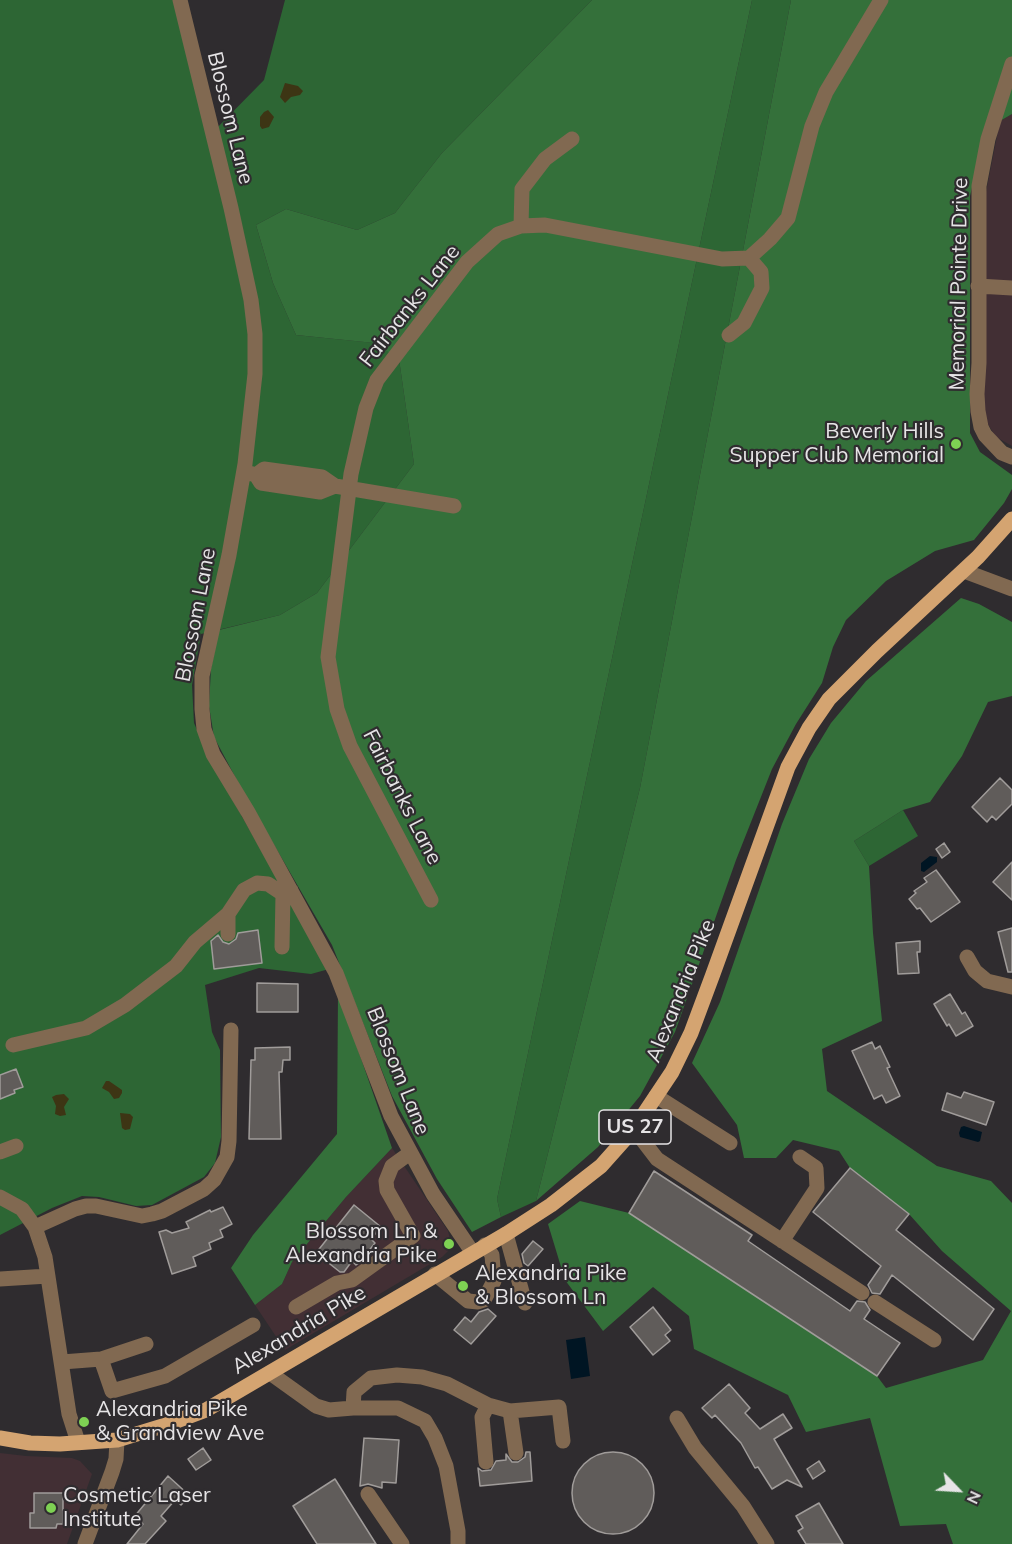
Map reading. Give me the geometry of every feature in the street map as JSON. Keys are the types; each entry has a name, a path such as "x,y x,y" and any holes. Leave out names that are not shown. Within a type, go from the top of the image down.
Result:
{"main road":[{"name":"Alexandria Pike","path":"0,1438 30,1443 117,1440 206,1410 506,1234 551,1205 601,1166 634,1129 672,1072 691,1033 788,767 808,728 829,699 877,651 964,571 1012,519"}],"street":[{"name":"Blossom Lane","path":"180,0 231,208 251,300 255,334 250,473 205,656 202,676 204,729 213,754 248,812 287,892 336,973 391,1116 410,1153 433,1194 479,1249 492,1255 494,1281 484,1300 468,1301 435,1274"},
{"path":"729,335 744,323 762,288 761,272 749,258 788,218 812,126 826,92 881,0"},
{"name":"Memorial Pointe Drive","path":"1012,64 991,129 980,178 977,394 979,419 985,435 1002,453 1012,458"},
{"path":"521,226 522,189 545,159 572,139"},
{"name":"Fairbanks Lane","path":"431,900 350,746 337,709 328,657 342,487 377,380 467,262 498,234 521,226 545,225 722,259 749,258"},
{"path":"978,286 1012,288"},
{"path":"250,473 261,483 320,492 342,487 454,506"},
{"path":"964,571 1012,589"},
{"path":"13,1045 86,1028 125,1005 176,966 195,942 228,914 244,890 257,883 268,884 287,892 282,947"},
{"path":"228,914 228,934"},
{"path":"967,957 975,971 987,981 1012,987"},
{"path":"35,1227 86,1206 136,1215 152,1214 204,1189 214,1180 227,1157 229,1141 231,1030"},
{"path":"656,1096 730,1143"},
{"path":"634,1129 657,1159 934,1340"},
{"path":"0,1152 16,1146"},
{"path":"296,1307 337,1283 352,1280 413,1236 387,1190 386,1181 392,1166 410,1153"},
{"path":"782,1241 817,1188 816,1168 800,1157"},
{"path":"0,1197 22,1209 35,1227 45,1257 69,1414 78,1442"},
{"path":"506,1234 525,1303"},
{"path":"0,1279 48,1276"},
{"path":"101,1359 112,1391 165,1376 253,1325"},
{"path":"62,1362 101,1359 146,1344"},
{"path":"270,1373 316,1406 329,1410 398,1408 425,1421 435,1438 446,1466 458,1531 458,1544"},
{"path":"353,1408 354,1392 371,1378 422,1377 447,1384 488,1406 510,1411 559,1407 563,1442"},
{"path":"486,1462 482,1417 488,1406"},
{"path":"510,1411 516,1453"},
{"path":"677,1418 695,1448 743,1506 767,1544"},
{"path":"85,1544 112,1472 116,1459 117,1440"},
{"path":"368,1494 402,1544"}],"shaded area":[{"path":"1012,114 1012,446 996,437 984,418 985,197 1000,121"},
{"path":"392,1148 448,1231 451,1243 449,1250 442,1257 285,1350 255,1305 282,1284 292,1262 346,1197"},
{"path":"0,1453 72,1458 80,1461 92,1474 67,1544 0,1544"}],"green space":[{"path":"0,0 173,0 208,137 264,80 285,0 592,0 442,153 395,213 357,230 286,209 256,225 273,283 296,335 375,343 399,359 414,464 317,593 280,615 201,634 192,685 194,723 212,764 329,969 311,974 259,968 205,985 212,1032 220,1050 221,1137 215,1163 204,1177 152,1205 136,1206 99,1197 82,1196 52,1208 0,1235"},
{"path":"592,0 752,0 497,1199 501,1217 472,1232 437,1179 392,1096 332,945 214,737 209,706 211,668 219,630 280,615 317,593 414,464 399,359 374,343 296,335 273,283 256,225 286,209 357,230 395,213 442,153"},
{"path":"752,0 791,0 640,788 536,1201 501,1217 497,1199"},
{"path":"791,0 1012,0 1012,114 987,125 970,196 970,433 980,452 1012,475 1012,489 1004,503 974,540 935,551 886,581 846,620 833,647 822,683 796,724 772,769 736,860 675,1032 640,1096 598,1147 536,1201 640,788"},
{"path":"961,598 979,604 1012,622 1012,696 988,702 962,756 930,802 903,810 854,841 869,866 882,1021 822,1049 827,1091 937,1166 991,1181 1012,1203 1012,1544 953,1544 946,1524 900,1526 870,1418 806,1432 788,1395 694,1349 689,1316 653,1287 603,1331 565,1280 548,1224 580,1201 629,1213 877,1376 886,1388 983,1360 1011,1311 942,1251 909,1214 850,1168 839,1151 793,1140 776,1158 744,1158 737,1125 692,1063 720,1002 782,824 809,759 831,723 866,681"},
{"path":"903,810 918,836 869,866 854,841"},
{"path":"338,992 392,1148 346,1197 292,1262 282,1284 255,1305 231,1268 253,1235 337,1134"}],"sand":[{"path":"285,83 298,86 303,91 285,103 280,97"},
{"path":"268,110 274,117 269,127 262,129 260,117"},
{"path":"106,1081 122,1090 119,1098 114,1099 102,1088"},
{"path":"64,1094 69,1099 64,1107 66,1115 60,1116 55,1114 56,1106 52,1097"},
{"path":"120,1113 130,1114 133,1117 130,1129 122,1128"}],"water":[{"path":"930,856 937,857 937,862 924,872 921,871 921,863"},
{"path":"961,1127 982,1132 980,1141 960,1137"},
{"path":"585,1337 590,1376 571,1379 566,1340"}],"building":[{"path":"1000,778 1012,790 1012,804 996,820 992,816 987,822 972,807"},
{"path":"944,843 950,852 942,858 936,849"},
{"path":"1012,862 1012,900 993,882"},
{"path":"936,870 960,902 931,922 909,899 916,893 914,891 927,882 924,878"},
{"path":"1012,928 1012,972 1008,972 998,932"},
{"path":"258,930 262,963 214,969 211,941 218,935 223,942 229,944 236,939 238,933"},
{"path":"920,941 920,952 917,952 919,973 898,974 896,943"},
{"path":"257,983 298,984 298,1012 257,1012"},
{"path":"950,994 962,1014 965,1012 973,1026 956,1036 934,1004"},
{"path":"872,1042 875,1049 880,1046 900,1096 886,1103 882,1095 874,1099 852,1051"},
{"path":"290,1047 290,1060 283,1060 282,1072 279,1072 281,1139 249,1139 251,1060 255,1060 255,1048"},
{"path":"16,1069 23,1087 0,1099 0,1075"},
{"path":"964,1092 994,1102 986,1125 942,1110 947,1093 961,1098"},
{"path":"850,1168 909,1214 896,1230 994,1309 973,1340 892,1275 880,1294 872,1293 868,1285 881,1266 813,1212"},
{"path":"654,1171 752,1235 748,1241 850,1311 857,1301 865,1302 870,1310 864,1319 900,1343 877,1376 629,1213"},
{"path":"354,1205 381,1227 371,1239 375,1243 359,1263 356,1265 352,1261 344,1272 340,1272 316,1253"},
{"path":"223,1207 232,1224 220,1230 223,1237 209,1243 211,1249 193,1257 196,1266 172,1274 159,1232 166,1230 172,1233 189,1228 186,1222 210,1210 211,1212"},
{"path":"533,1241 543,1249 528,1266 524,1263 522,1254"},
{"path":"653,1307 671,1330 665,1335 670,1341 653,1355 630,1327"},
{"path":"488,1309 496,1316 471,1344 454,1330 465,1317 471,1322 479,1312"},
{"path":"729,1384 750,1408 745,1413 760,1429 783,1414 792,1428 774,1439 802,1487 787,1480 772,1489 758,1467 755,1468 741,1443 715,1415 712,1418 702,1408"},
{"path":"364,1438 399,1440 396,1483 382,1482 382,1488 368,1484 360,1486"},
{"path":"203,1448 211,1460 196,1470 188,1459"},
{"path":"526,1452 530,1452 532,1481 480,1486 478,1468 482,1471 491,1470 496,1461 506,1460 506,1454 512,1462 518,1462 525,1457"},
{"path":"613,1452 629,1456 642,1464 650,1477 654,1493 650,1509 642,1522 629,1530 613,1534 597,1530 584,1522 576,1509 572,1493 576,1477 584,1464 597,1456"},
{"path":"819,1461 825,1471 813,1479 807,1469"},
{"path":"168,1476 190,1496 181,1505 175,1500 161,1516 166,1521 145,1544 127,1544 143,1524 134,1517"},
{"path":"335,1479 376,1544 317,1544 293,1506"},
{"name":"Cosmetic Laser Institute","path":"34,1493 63,1493 63,1524 57,1524 56,1528 30,1528 30,1513 34,1513"},
{"path":"819,1503 843,1544 806,1544 798,1531 803,1528 796,1516"}],"place":[{"name":"Beverly Hills Supper Club Memorial","path":"956,444"},
{"name":"Blossom Ln & Alexandria Pike","path":"449,1244"},
{"name":"Alexandria Pike & Blossom Ln","path":"463,1286"},
{"name":"Alexandria Pike & Grandview Ave","path":"84,1422"},
{"name":"Cosmetic Laser Institute","path":"51,1508"}]}
